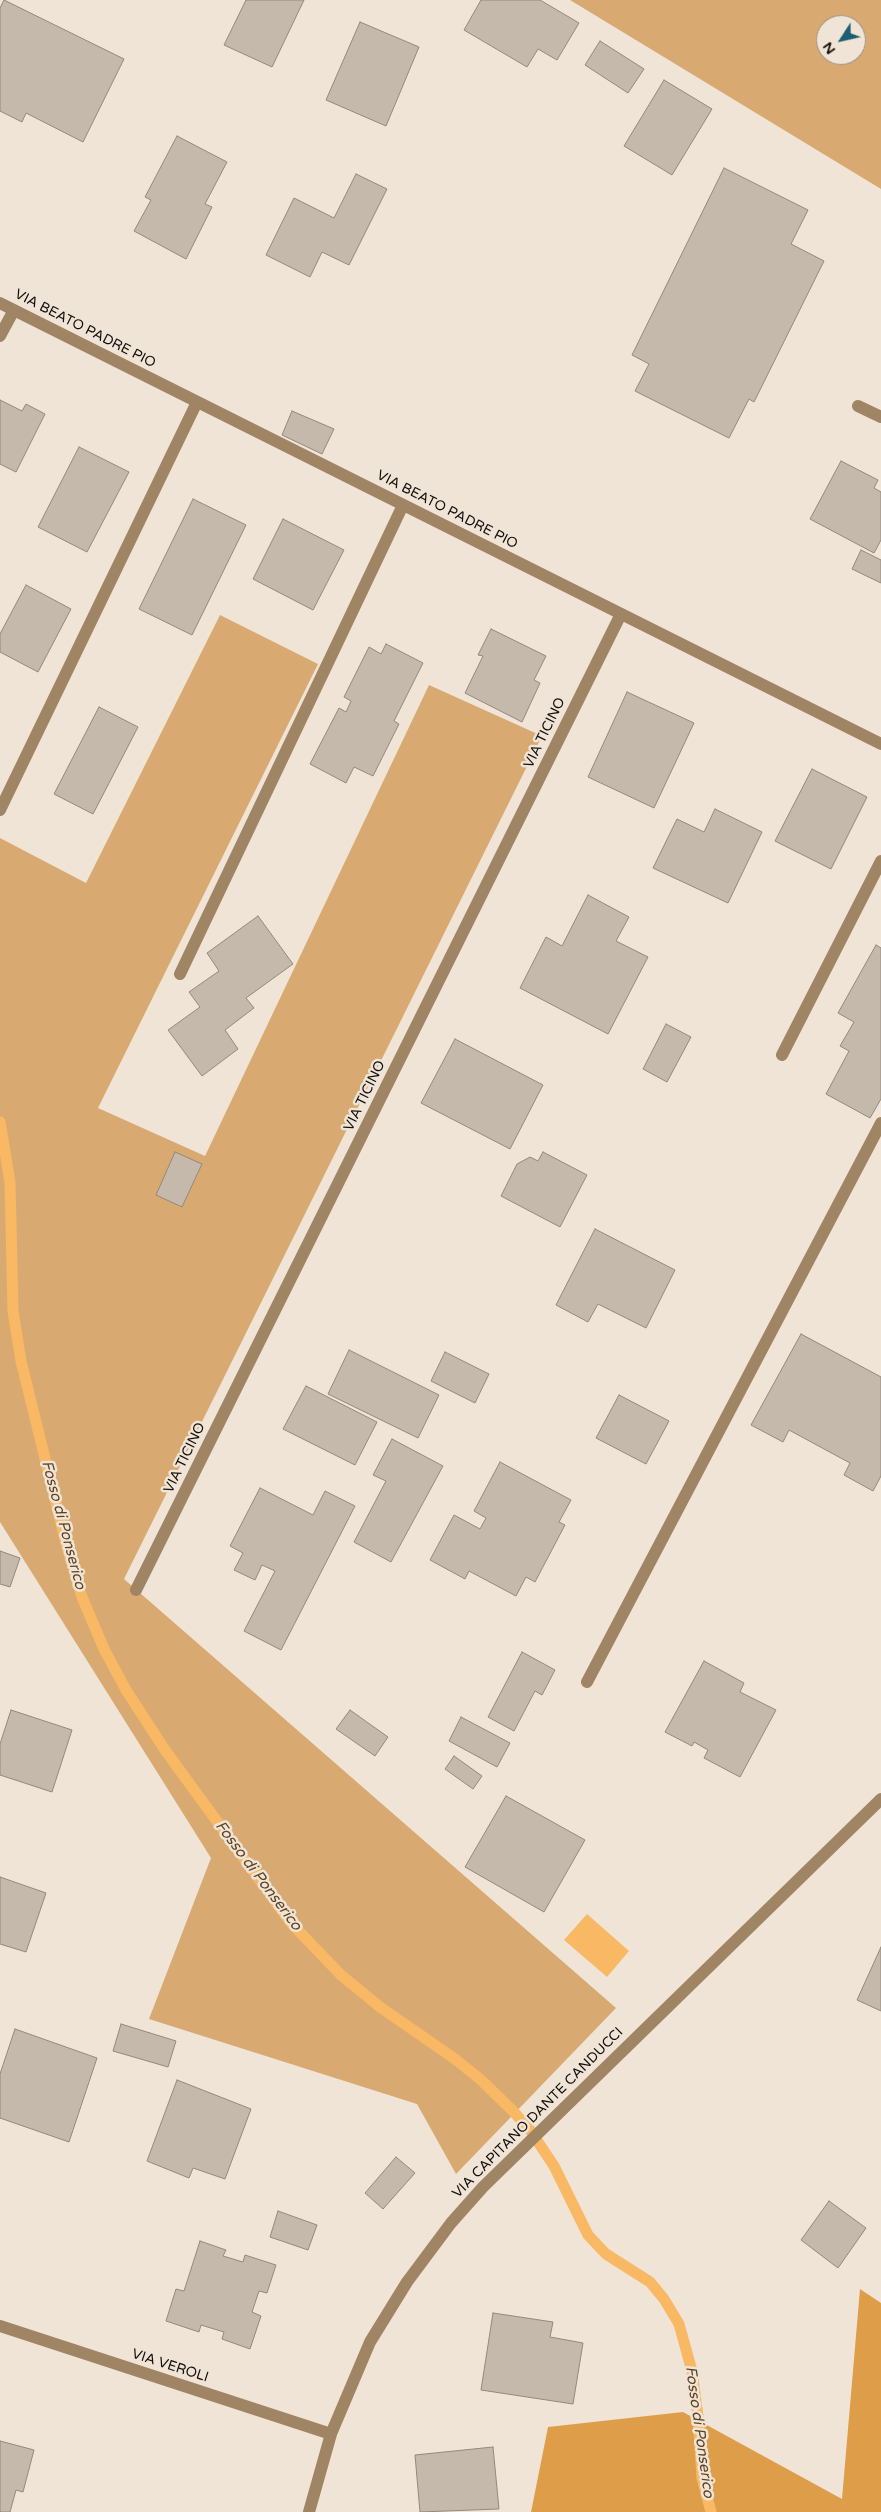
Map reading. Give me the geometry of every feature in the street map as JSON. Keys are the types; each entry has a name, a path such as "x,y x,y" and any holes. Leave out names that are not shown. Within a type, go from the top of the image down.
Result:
{"street":[{"name":"VIA BEATO PADRE PIO","path":"0,304 881,744"},
{"path":"0,336 14,310"},
{"path":"0,810 197,402"},
{"path":"858,406 881,417"},
{"path":"180,974 403,506"},
{"name":"VIA TICINO","path":"136,1590 621,614"},
{"path":"782,1055 881,861"},
{"path":"587,1682 881,1123"},
{"name":"VIA CAPITANO DANTE CANDUCCI","path":"309,2512 331,2434 351,2384 380,2323 407,2282 451,2224 495,2175 881,1799"},
{"name":"VIA VEROLI","path":"0,2326 331,2434"}],"shaded area":[{"path":"570,0 881,0 881,189"},
{"path":"220,615 318,664 98,1108 205,1156 429,685 542,736 124,1579 616,2008 456,2174 417,2104 149,2019 211,1858 0,1522 0,838 86,883"},
{"path":"587,1914 629,1951 607,1977 564,1940"},
{"path":"860,2289 881,2303 881,2512 531,2512 548,2427 683,2412 842,2499"}],"building":[{"path":"4,0 124,59 83,142 26,113 22,122 0,111 0,8"},
{"path":"246,0 304,0 272,67 224,45"},
{"path":"481,0 540,0 579,23 557,60 538,49 527,67 464,30"},
{"path":"360,22 419,47 386,126 326,100"},
{"path":"600,41 644,69 628,93 585,65"},
{"path":"664,80 712,109 672,175 624,146"},
{"path":"177,136 227,162 205,204 212,207 186,259 134,231 151,200 145,197"},
{"path":"724,168 808,210 791,244 824,261 754,402 749,399 729,438 635,391 649,364 632,355"},
{"path":"356,174 387,189 349,265 322,252 310,277 266,255 294,198 334,218"},
{"path":"0,400 22,411 26,404 45,414 16,472 0,464"},
{"path":"292,411 334,429 322,454 282,435"},
{"path":"79,447 129,472 87,552 38,527"},
{"path":"841,461 878,480 874,488 881,492 881,540 874,553 810,519"},
{"path":"193,499 246,525 192,635 139,609"},
{"path":"283,519 344,550 313,610 253,579"},
{"path":"861,550 881,560 881,583 852,569"},
{"path":"26,585 71,609 38,672 0,652 0,634"},
{"path":"491,629 546,656 534,680 540,683 522,722 465,693 483,656 478,655"},
{"path":"386,644 423,663 394,721 399,724 373,776 354,767 346,783 310,764 339,708 346,712 351,701 344,697 369,647 381,654"},
{"path":"627,692 694,723 654,808 588,777"},
{"path":"99,707 138,727 93,814 54,794"},
{"path":"812,769 867,797 831,869 775,841"},
{"path":"715,809 762,832 728,903 653,868 677,819 704,832"},
{"path":"588,895 629,917 616,941 648,957 608,1034 520,988 546,937 562,946"},
{"path":"258,916 293,964 246,998 254,1008 225,1030 238,1049 202,1076 168,1030 200,1007 189,992 219,971 207,953"},
{"path":"876,945 881,948 881,1099 870,1118 826,1094 849,1051 840,1046 854,1022 838,1013"},
{"path":"666,1024 691,1037 667,1082 643,1069"},
{"path":"455,1039 543,1085 510,1149 421,1103"},
{"path":"175,1152 202,1164 182,1207 156,1195"},
{"path":"543,1152 587,1175 560,1227 501,1196 517,1164 530,1157 538,1161"},
{"path":"595,1229 675,1270 646,1328 598,1304 588,1322 556,1305"},
{"path":"801,1334 881,1377 881,1476 873,1491 844,1475 850,1463 789,1430 783,1442 751,1425"},
{"path":"349,1350 439,1395 418,1438 328,1394"},
{"path":"445,1352 489,1374 475,1403 431,1381"},
{"path":"306,1386 377,1422 355,1465 283,1429"},
{"path":"619,1395 669,1421 646,1464 596,1438"},
{"path":"392,1439 443,1466 391,1562 354,1542 386,1481 373,1475"},
{"path":"500,1462 571,1500 559,1522 565,1525 535,1582 526,1577 516,1596 469,1571 465,1579 430,1560 454,1515 480,1529 486,1518 474,1511"},
{"path":"260,1488 313,1515 325,1491 355,1506 281,1650 244,1631 275,1571 262,1565 255,1580 234,1570 243,1553 230,1546"},
{"path":"0,1551 20,1558 10,1587 0,1584"},
{"path":"522,1652 555,1670 542,1695 535,1691 514,1731 488,1717"},
{"path":"704,1661 744,1683 740,1692 776,1710 740,1777 704,1758 708,1750 694,1742 692,1746 665,1732"},
{"path":"11,1710 72,1730 52,1792 0,1775 0,1744"},
{"path":"350,1710 388,1737 375,1756 336,1729"},
{"path":"461,1717 510,1743 497,1767 449,1741"},
{"path":"454,1756 482,1776 473,1789 445,1769"},
{"path":"506,1796 585,1840 544,1912 465,1867"},
{"path":"0,1877 46,1893 26,1952 0,1944"},
{"path":"881,1947 881,2011 857,2000"},
{"path":"121,2024 176,2041 168,2067 113,2051"},
{"path":"15,2029 97,2058 69,2142 0,2118 0,2074"},
{"path":"177,2080 251,2109 225,2179 193,2168 189,2178 147,2161"},
{"path":"396,2157 415,2173 383,2209 365,2193"},
{"path":"829,2201 866,2228 838,2268 801,2240"},
{"path":"278,2211 317,2225 308,2250 270,2237"},
{"path":"200,2241 226,2250 223,2256 243,2262 245,2255 276,2265 267,2293 259,2291 252,2312 261,2316 250,2349 222,2339 224,2332 201,2325 199,2332 166,2321 176,2289 184,2291"},
{"path":"493,2313 553,2322 550,2337 583,2343 573,2404 481,2390"},
{"path":"0,2441 34,2450 23,2492 16,2490 10,2512 0,2512"},
{"path":"493,2447 499,2509 420,2512 415,2455"}],"waterway":[{"name":"Fosso di Ponserico","path":"0,1122 10,1182 13,1311 21,1361 66,1544 82,1597 104,1649 126,1690 165,1750 291,1923 341,1975 380,2007 455,2059 480,2079 512,2110 530,2130 554,2166 588,2235 606,2254 650,2282 664,2299 679,2324 692,2371 698,2416 702,2478 711,2512"}]}
